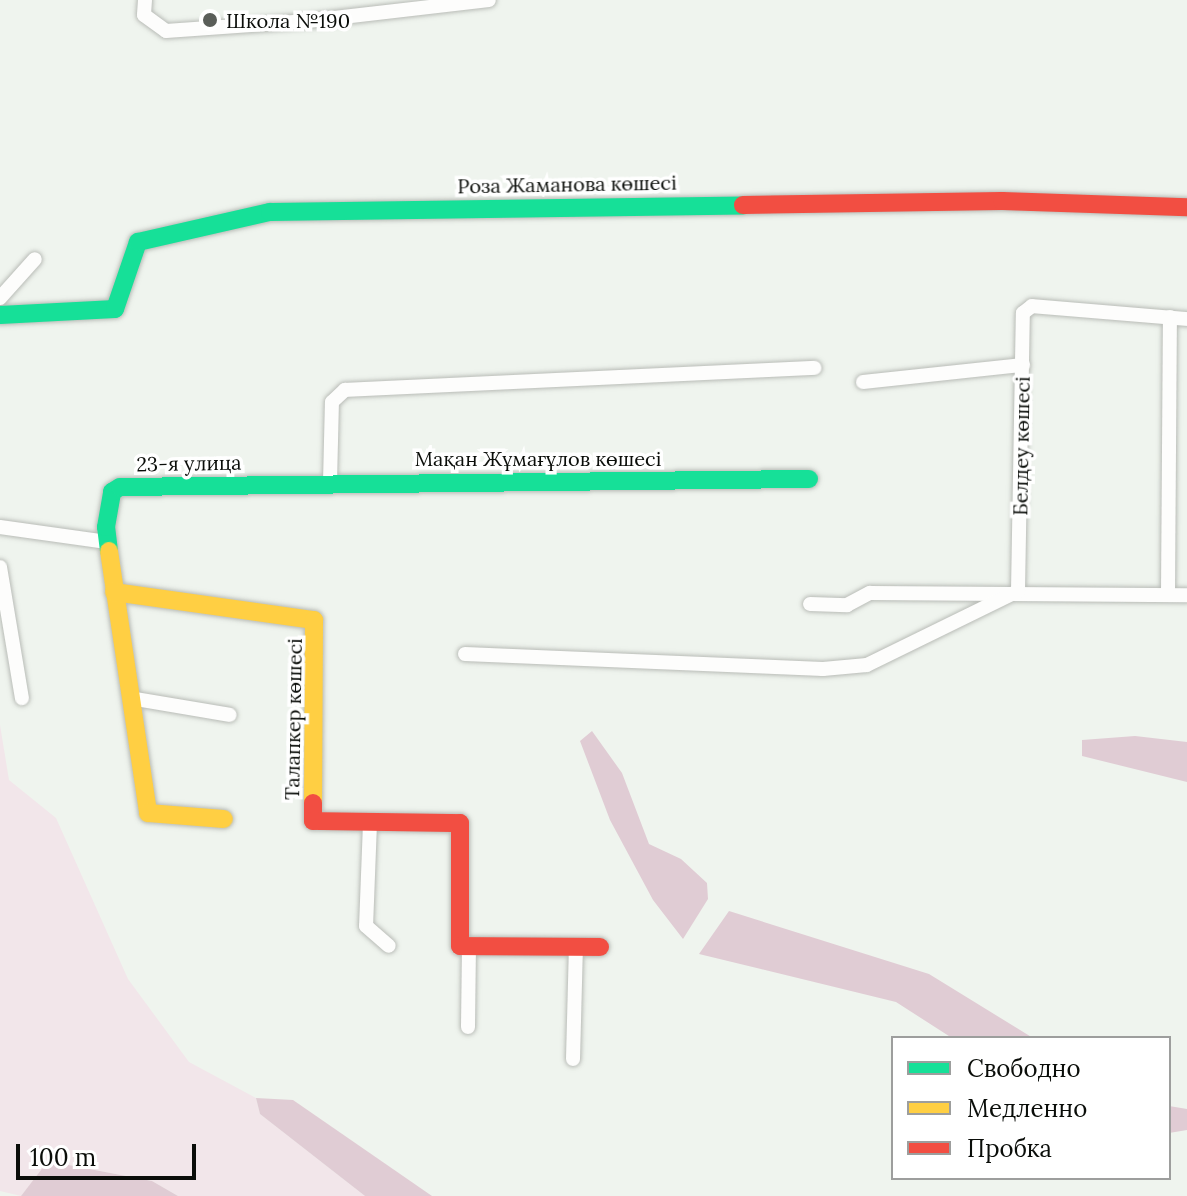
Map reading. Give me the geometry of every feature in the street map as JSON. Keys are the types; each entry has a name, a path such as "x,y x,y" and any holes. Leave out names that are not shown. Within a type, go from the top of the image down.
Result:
{"street":[{"path":"145,0 144,15 166,31 308,21 489,0"},
{"name":"Роза Жаманова көшесі","path":"0,315 115,309 138,242 270,212 1002,201 1187,207"},
{"path":"0,298 35,259"},
{"name":"Белдеу көшесі","path":"1018,591 1023,313 1032,306 1170,317"},
{"path":"1168,593 1170,317 1187,319"},
{"path":"863,382 1023,365"},
{"path":"330,482 332,402 345,390 814,368"},
{"name":"Мақан Жұмағұлов көшесі","path":"268,483 809,479"},
{"name":"23-я улица","path":"107,542 112,492 120,487 268,483"},
{"path":"0,527 107,542 148,813 224,819"},
{"path":"0,567 22,698"},
{"path":"465,654 823,669 867,665 1018,591"},
{"path":"810,604 847,605 870,593 1018,591 1187,595"},
{"name":"Талапкер көшесі","path":"114,592 314,620 313,821 460,823 458,938 460,946 469,946 468,1027"},
{"path":"130,698 230,715"},
{"path":"370,823 366,926 389,946"},
{"path":"469,946 600,947"},
{"path":"573,1059 576,947"}],"shaded area":[{"path":"0,725 9,780 56,818 128,979 189,1062 256,1098 260,1114 365,1196 178,1196 152,1181 49,1161 21,1196 0,1191"},
{"path":"592,731 622,773 649,844 681,859 707,883 708,899 683,939 653,900 610,820 580,741"},
{"path":"1135,736 1187,742 1187,782 1082,756 1082,740"},
{"path":"729,911 929,974 1030,1036 949,1036 896,1002 699,954"},
{"path":"256,1098 293,1100 432,1196 365,1196 260,1114"},
{"path":"1171,1106 1187,1109 1187,1130 1171,1133"},
{"path":"48,1161 152,1181 178,1196 21,1196"}],"traffic: fast":[{"path":"0,315 115,309 138,242 270,212 743,205"},
{"path":"109,551 106,527 112,492 120,487 809,479"}],"traffic: slow":[{"path":"109,551 148,813 224,819"},
{"path":"114,592 314,620 313,803"}],"traffic: jam":[{"path":"743,205 1002,201 1187,207"},
{"path":"313,803 313,821 460,823 460,946 600,947"}],"place":[{"name":"Школа №190","path":"210,20"}]}
